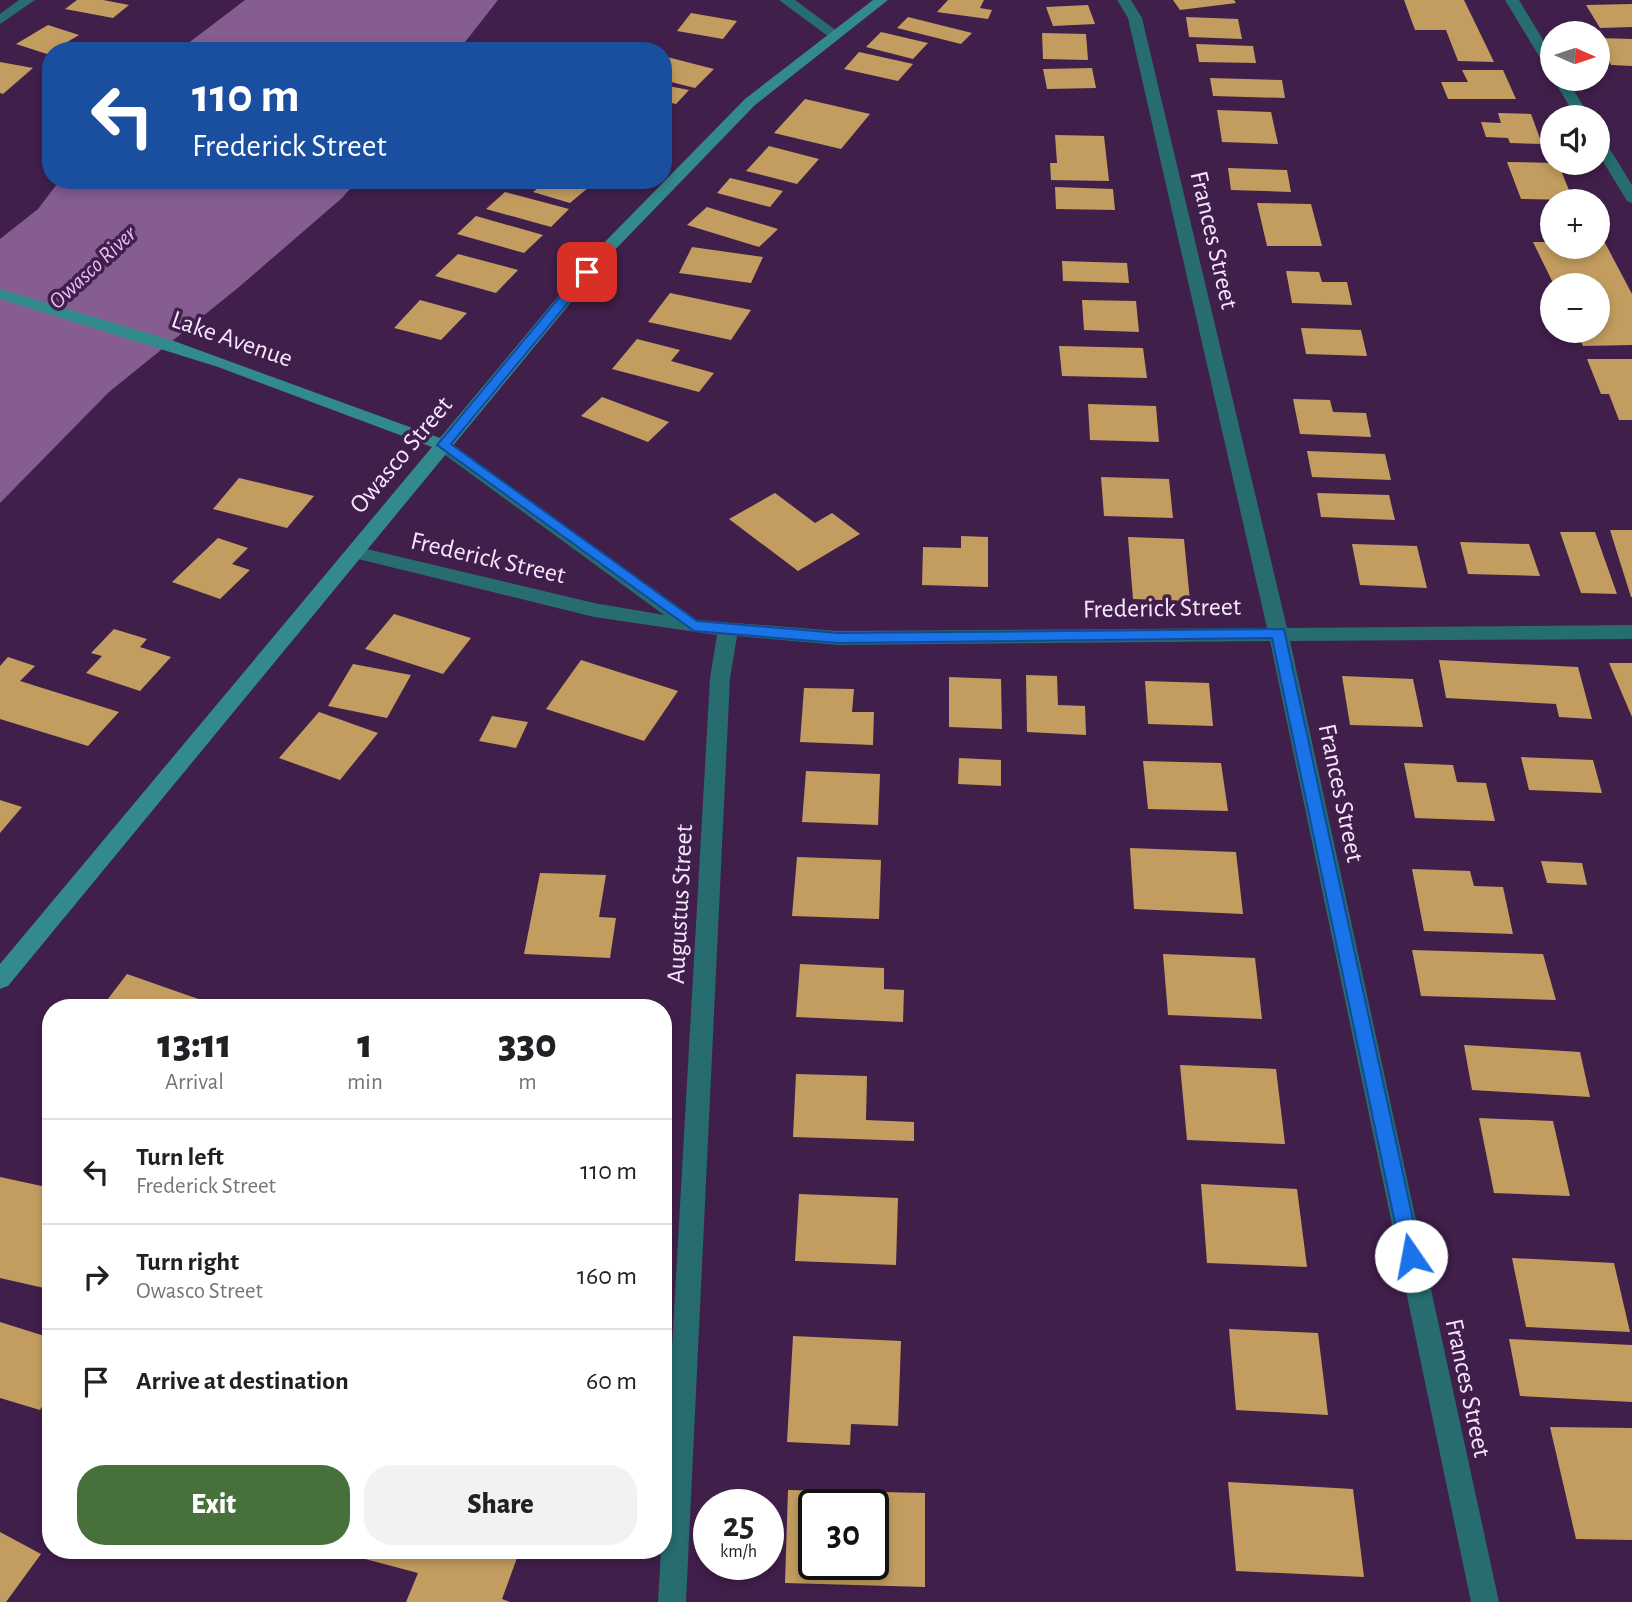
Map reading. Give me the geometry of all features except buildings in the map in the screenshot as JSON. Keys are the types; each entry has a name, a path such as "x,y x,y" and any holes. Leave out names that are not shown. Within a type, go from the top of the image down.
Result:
{"main road":[{"name":"Owasco Street","path":"672,181 750,102 881,0"},
{"name":"Owasco Street","path":"0,980 603,253 665,189"},
{"name":"Lake Avenue","path":"0,294 82,316 245,369 443,445"}],"street":[{"path":"5,11 28,0"},
{"path":"786,0 834,34"},
{"name":"Frances Street","path":"1124,0 1135,18 1278,633 1485,1602"},
{"path":"1512,0 1540,46"},
{"path":"1610,161 1632,198"},
{"name":"Frederick Street","path":"443,445 694,626"},
{"name":"Frederick Street","path":"354,552 594,610 694,626 838,638 1632,632"},
{"name":"Augustus Street","path":"672,1602 720,692 728,629"}],"water":[{"path":"245,0 498,0 465,42 190,42"},
{"name":"Owasco River","path":"53,189 350,189 239,287 109,392 0,503 0,239 38,209"}],"route":[{"path":"587,272 443,445 694,626 838,638 1278,633 1411,1256"}]}
